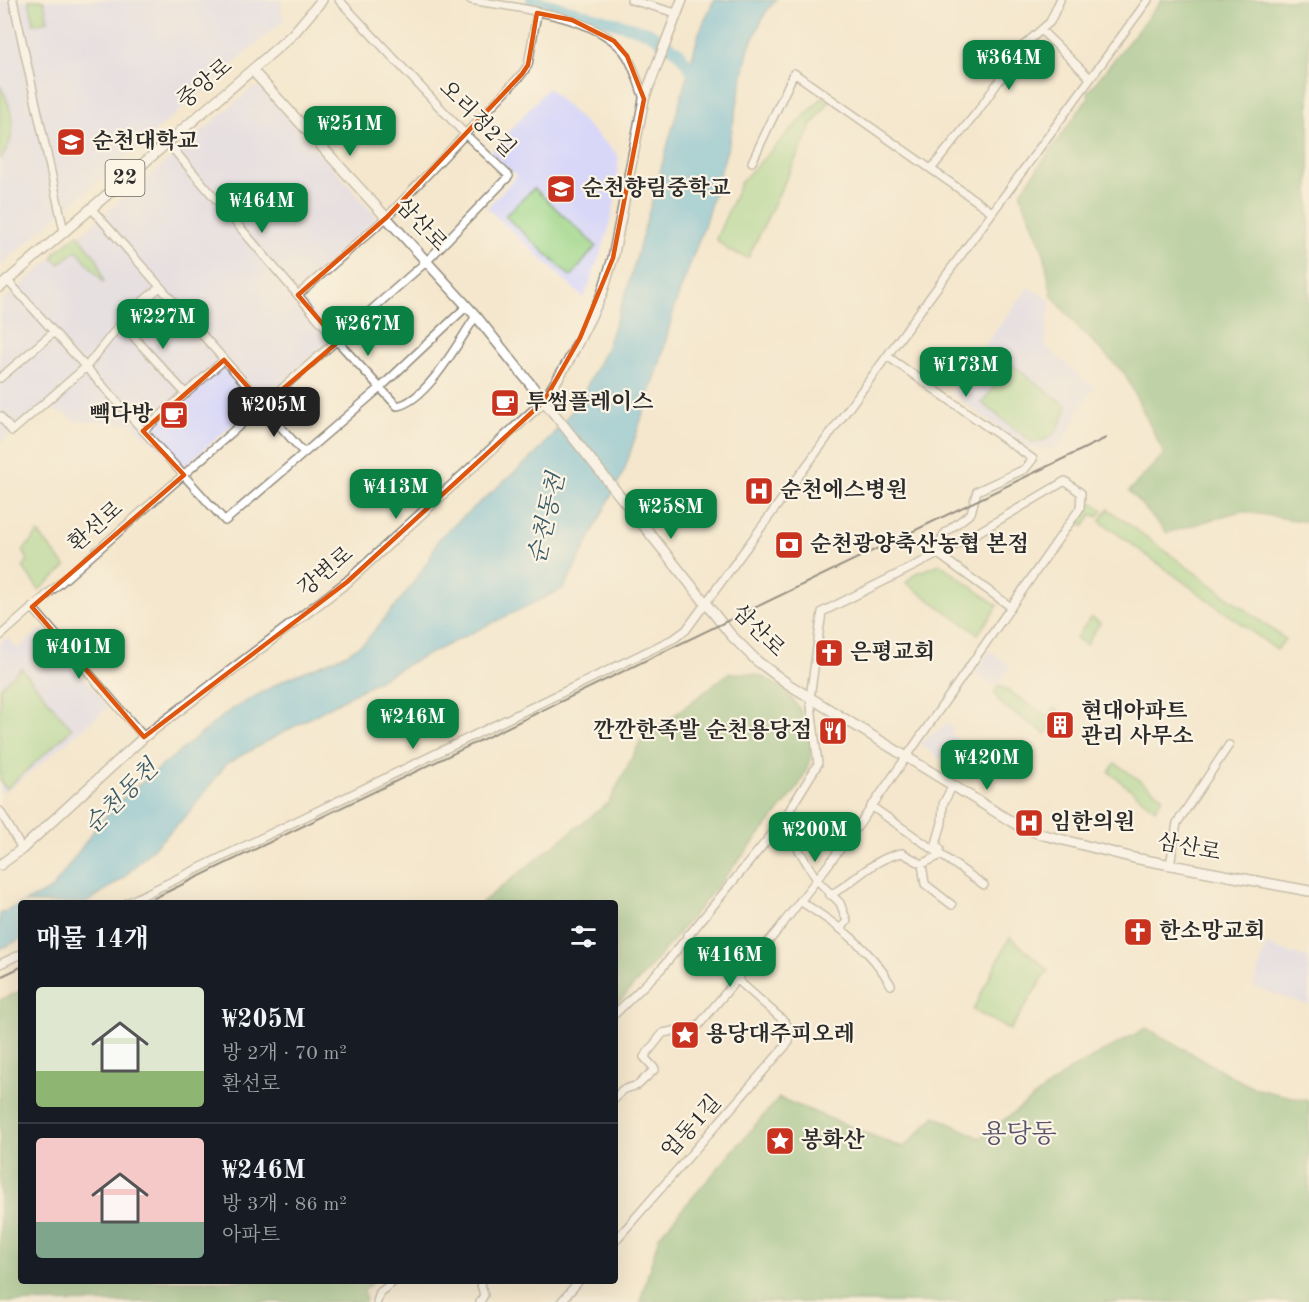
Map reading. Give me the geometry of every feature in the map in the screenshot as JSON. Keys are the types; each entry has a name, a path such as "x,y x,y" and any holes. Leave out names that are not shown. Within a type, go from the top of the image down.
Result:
{"main road":[{"name":"중앙로","path":"4,284 293,34 321,0"},
{"path":"676,13 682,0"},
{"name":"강변로","path":"0,865 22,849 144,737 346,582 544,401 568,362 602,294 613,258 644,99 676,13"},
{"name":"삼산로","path":"252,70 476,316 704,602 731,635 757,661 810,698 1017,825 1040,834 1170,865 1309,891"}],"street":[{"path":"13,0 64,231"},
{"name":"오리정2길","path":"339,0 465,134 509,176 428,261"},
{"path":"471,0 572,21 605,34 627,56 644,99"},
{"path":"631,0 676,13"},
{"path":"932,168 978,111 1024,45 1050,22 1060,0"},
{"path":"133,900 675,638 689,626 704,602 1148,0"},
{"path":"298,295 387,217 528,65 537,13"},
{"path":"1042,31 1090,78"},
{"path":"752,162 794,73 992,212"},
{"path":"167,141 338,342 397,406 408,403 422,391 476,316"},
{"path":"91,207 304,453"},
{"name":"환선로","path":"0,636 428,261"},
{"path":"4,284 54,332 225,521 380,388 467,306"},
{"path":"0,416 12,431 86,367 121,323 160,287"},
{"path":"121,323 186,394"},
{"path":"0,378 54,332"},
{"path":"887,356 1033,459 1025,469 977,491 971,513 942,536 936,548 938,554 1011,607"},
{"path":"143,431 224,360"},
{"path":"618,1011 661,969 782,822 818,764 810,698 822,612 938,554 1065,481 1070,484 1081,494 1080,508 817,880 698,1026 663,1033 644,1057 655,1069 638,1085 622,1090 618,1095"},
{"path":"32,608 144,737"},
{"path":"1170,865 1177,823 1229,745"},
{"path":"939,853 936,844 942,823 943,804 953,785"},
{"path":"871,806 984,885"},
{"path":"0,811 22,849"},
{"path":"782,822 817,880 840,903 847,921 841,929"},
{"path":"830,895 848,885 868,866 892,855 902,853 922,864"},
{"path":"922,864 939,853"},
{"path":"922,864 925,884 952,905"},
{"path":"800,901 868,951 891,985"},
{"path":"687,935 737,978"},
{"path":"0,964 18,955"},
{"name":"업동1길","path":"618,1238 785,1049 790,1035 786,1022 737,978"},
{"path":"377,1299 392,1284"},
{"path":"480,1302 484,1295 481,1284"},
{"path":"561,1302 576,1284"}],"highlighted area":[{"path":"537,13 572,20 614,41 627,56 644,99 613,258 580,338 544,401 347,582 144,737 32,607 184,475 143,431 224,360 264,405 338,342 298,295 387,217 522,74 528,65"}],"shaded area":[{"name":"순천대학교","path":"0,0 282,0 281,14 285,19 0,266"},
{"path":"253,88 262,88 381,222 298,295 334,338 178,471 147,435 144,437 132,423 74,421 68,415 44,407 0,443 0,303"},
{"name":"순천향림중학교","path":"548,88 619,156 615,201 607,235 584,298 487,208 517,176 490,153"},
{"path":"1029,287 1050,300 1045,346 1094,388 1077,411 1073,426 1058,449 1026,448 950,392"},
{"path":"42,628 105,702 107,708 30,773 11,788 0,793 0,644 7,637 18,649"},
{"path":"990,651 1011,666 995,687 975,673"},
{"path":"947,723 953,729 950,732 960,743 941,759 920,744"},
{"path":"1266,945 1309,959 1309,1005 1254,987"}],"green space":[{"path":"29,0 44,0 48,21 34,24"},
{"path":"1162,0 1309,0 1309,522 1240,511 1167,533 1129,491 1164,454 1125,374 1077,326 1052,296 1043,250 1020,193 1089,97 1088,92"},
{"path":"0,86 9,104 12,132 6,150 0,159"},
{"path":"823,97 830,101 811,127 748,258 728,250 716,239 741,182"},
{"path":"534,188 596,246 571,277 505,216"},
{"path":"78,234 98,260 104,283 77,250 59,264 53,258 54,254"},
{"path":"1011,364 1067,406 1060,426 1047,439 1033,443 982,403"},
{"path":"1092,502 1103,510 1098,517 1092,514 1084,526 1078,522"},
{"path":"1108,509 1285,639 1277,650 1100,521"},
{"path":"38,533 66,567 39,590 23,567 28,560 23,551"},
{"path":"940,564 998,606 978,634 906,583 916,573"},
{"path":"1091,617 1100,623 1086,645 1076,638"},
{"path":"21,668 72,729 6,789 0,780 0,687"},
{"path":"729,673 747,673 778,686 796,704 808,726 811,750 808,768 794,793 648,970 618,1003 618,900 485,900 609,802 640,742"},
{"path":"999,685 1048,717 1054,708 1060,712 1046,734 1001,704 994,693"},
{"path":"1115,763 1163,797 1155,809 1109,772"},
{"path":"1010,937 1048,970 1010,1030 973,1010"},
{"path":"18,992 18,1284 371,1284 364,1290 366,1302 0,1302 0,1000"},
{"path":"1146,1028 1253,1088 1309,1101 1309,1302 640,1302 659,1236 779,1098 903,1148 935,1116 980,1138 1070,1070"}],"water":[{"name":"순천동천","path":"714,0 776,0 766,12 749,47 729,143 704,226 675,305 660,363 624,471 564,588 406,665 226,764 190,812 121,880 91,900 29,900 52,889 95,829 118,802 229,711 284,680 347,654 365,642 406,593 429,560 439,538 538,452 577,405 606,349 628,287 699,33"},
{"path":"18,905 18,940 0,949 0,914"}],"waterway":[{"path":"532,0 648,32 678,52 699,80"}],"railway":[{"path":"150,900 1106,438"},
{"path":"0,977 18,968"}],"place":[{"name":"순천대학교","path":"71,142"},
{"name":"순천향림중학교","path":"561,189"},
{"name":"투썸플레이스","path":"505,403"},
{"name":"빽다방","path":"174,415"},
{"name":"순천에스병원","path":"759,491"},
{"name":"순천광양축산농협 본점","path":"789,545"},
{"name":"은평교회","path":"829,653"},
{"name":"현대아파트 관리 사무소","path":"1060,725"},
{"name":"깐깐한족발 순천용당점","path":"833,731"},
{"name":"임한의원","path":"1029,823"},
{"name":"한소망교회","path":"1138,932"},
{"name":"용당대주피오레","path":"685,1035"},
{"name":"봉화산","path":"780,1141"}],"district":[{"name":"용당동","path":"1019,1135"}]}
